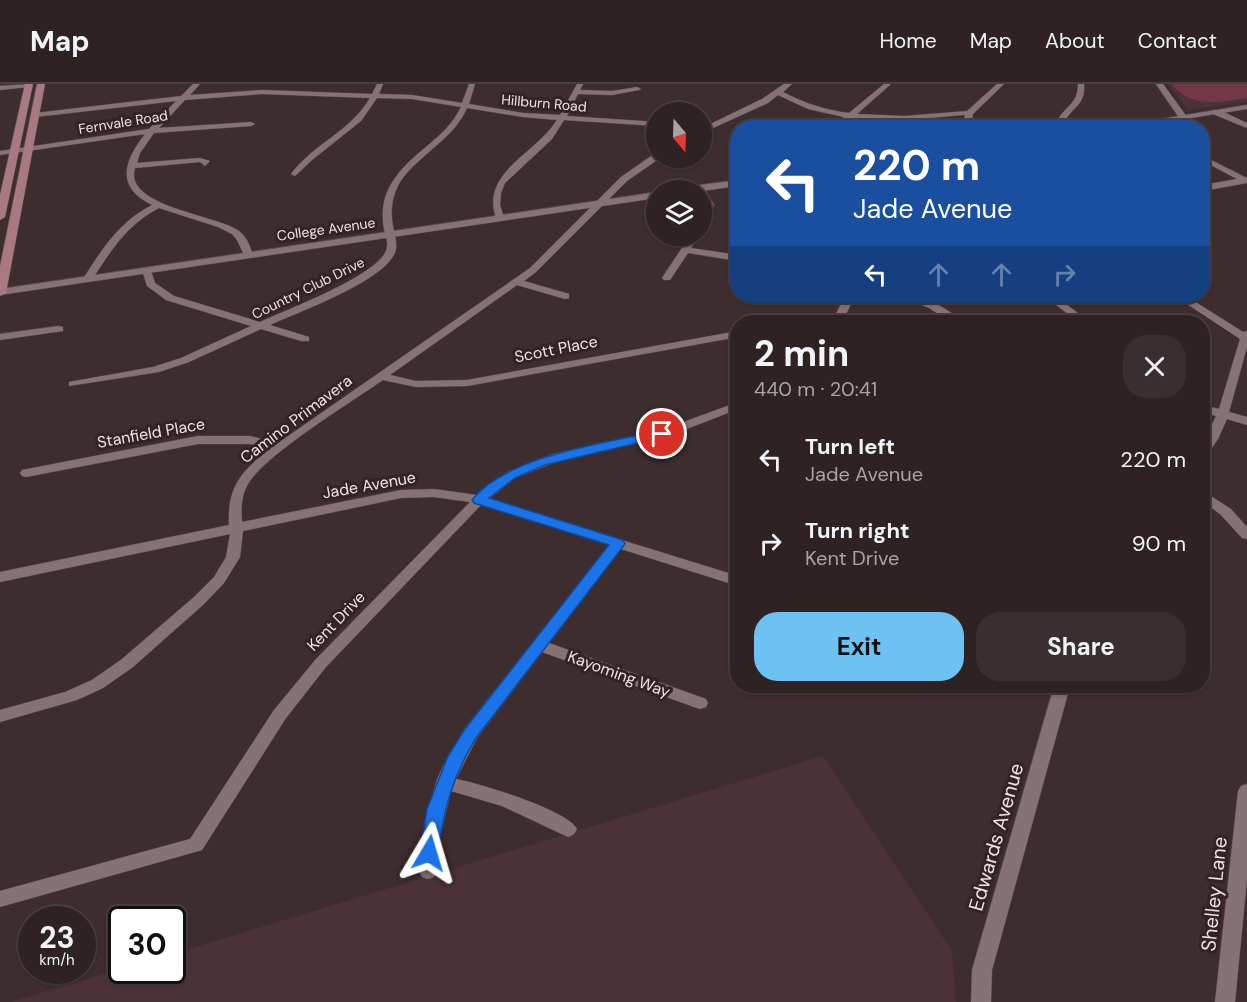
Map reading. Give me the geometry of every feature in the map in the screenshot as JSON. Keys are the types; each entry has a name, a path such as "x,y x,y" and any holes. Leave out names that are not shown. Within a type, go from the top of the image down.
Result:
{"main road":[{"path":"0,217 29,84"},
{"path":"0,292 41,84"}],"street":[{"path":"0,88 29,84"},
{"path":"197,84 136,153 131,166 133,184 143,197 158,205 227,227 241,238 248,255"},
{"path":"282,93 289,84"},
{"path":"295,174 315,151 357,121 380,84"},
{"name":"Country Club Drive","path":"73,384 171,365 373,272 392,253 393,242 386,215 393,187 407,169 449,130 465,105 472,84"},
{"path":"500,218 495,199 499,185 543,142 562,118 580,84"},
{"path":"712,126 789,84"},
{"path":"844,120 888,84"},
{"path":"778,92 800,104 853,114 902,118 969,113 1001,84"},
{"path":"1062,120 1081,98 1081,84"},
{"path":"1159,84 1183,117"},
{"path":"576,92 612,93 637,89"},
{"name":"Hillburn Road","path":"35,115 233,93 282,93 375,95 428,99 506,112 646,123"},
{"path":"1167,120 1247,107"},
{"path":"1216,112 1247,126"},
{"path":"968,120 969,113"},
{"name":"Fernvale Road","path":"0,153 198,125 251,124"},
{"path":"1210,162 1246,181"},
{"path":"131,166 170,163"},
{"name":"Camino Primavera","path":"0,716 74,695 110,676 128,663 220,580 235,552 237,528 235,507 240,486 256,466 538,266 624,178 646,163"},
{"path":"1210,187 1246,181"},
{"path":"712,188 730,185"},
{"name":"College Avenue","path":"0,292 646,197"},
{"path":"88,279 122,228 158,205"},
{"path":"667,278 688,246"},
{"path":"685,250 730,257"},
{"path":"147,270 150,284 170,298 305,339"},
{"path":"516,282 565,296"},
{"path":"925,303 946,315"},
{"path":"1058,303 1074,315"},
{"path":"1192,303 1246,336 1238,352 1217,431 1210,442"},
{"path":"0,338 59,328"},
{"name":"Scott Place","path":"381,376 416,384 467,382 730,335"},
{"name":"Kent Drive","path":"0,899 196,845 297,690 479,500 511,475 541,462 662,434 730,410"},
{"path":"1210,410 1247,421"},
{"name":"Stanfield Place","path":"26,473 207,440 250,440 281,447"},
{"name":"Jade Avenue","path":"0,577 405,494 444,493 479,500 730,579"},
{"path":"1210,500 1226,512 1247,535"},
{"path":"428,871 430,836 444,783 471,733 618,544"},
{"name":"Kayoming Way","path":"539,645 700,703"},
{"name":"Edwards Avenue","path":"981,1002 982,970 1060,693"},
{"path":"444,783 504,798 568,829"},
{"name":"Shelley Lane","path":"1225,1002 1247,791"}],"shaded area":[{"path":"1168,84 1247,84 1247,102 1188,110"},
{"path":"1172,84 1247,84 1247,98 1206,102 1187,97"},
{"path":"823,756 952,951 956,1002 11,1002 71,984 96,984 96,976 108,973 108,984 186,984 186,950"}],"route":[{"path":"429,853 435,809 444,783 471,733 618,544 479,500 511,475 541,462 662,434"}]}
